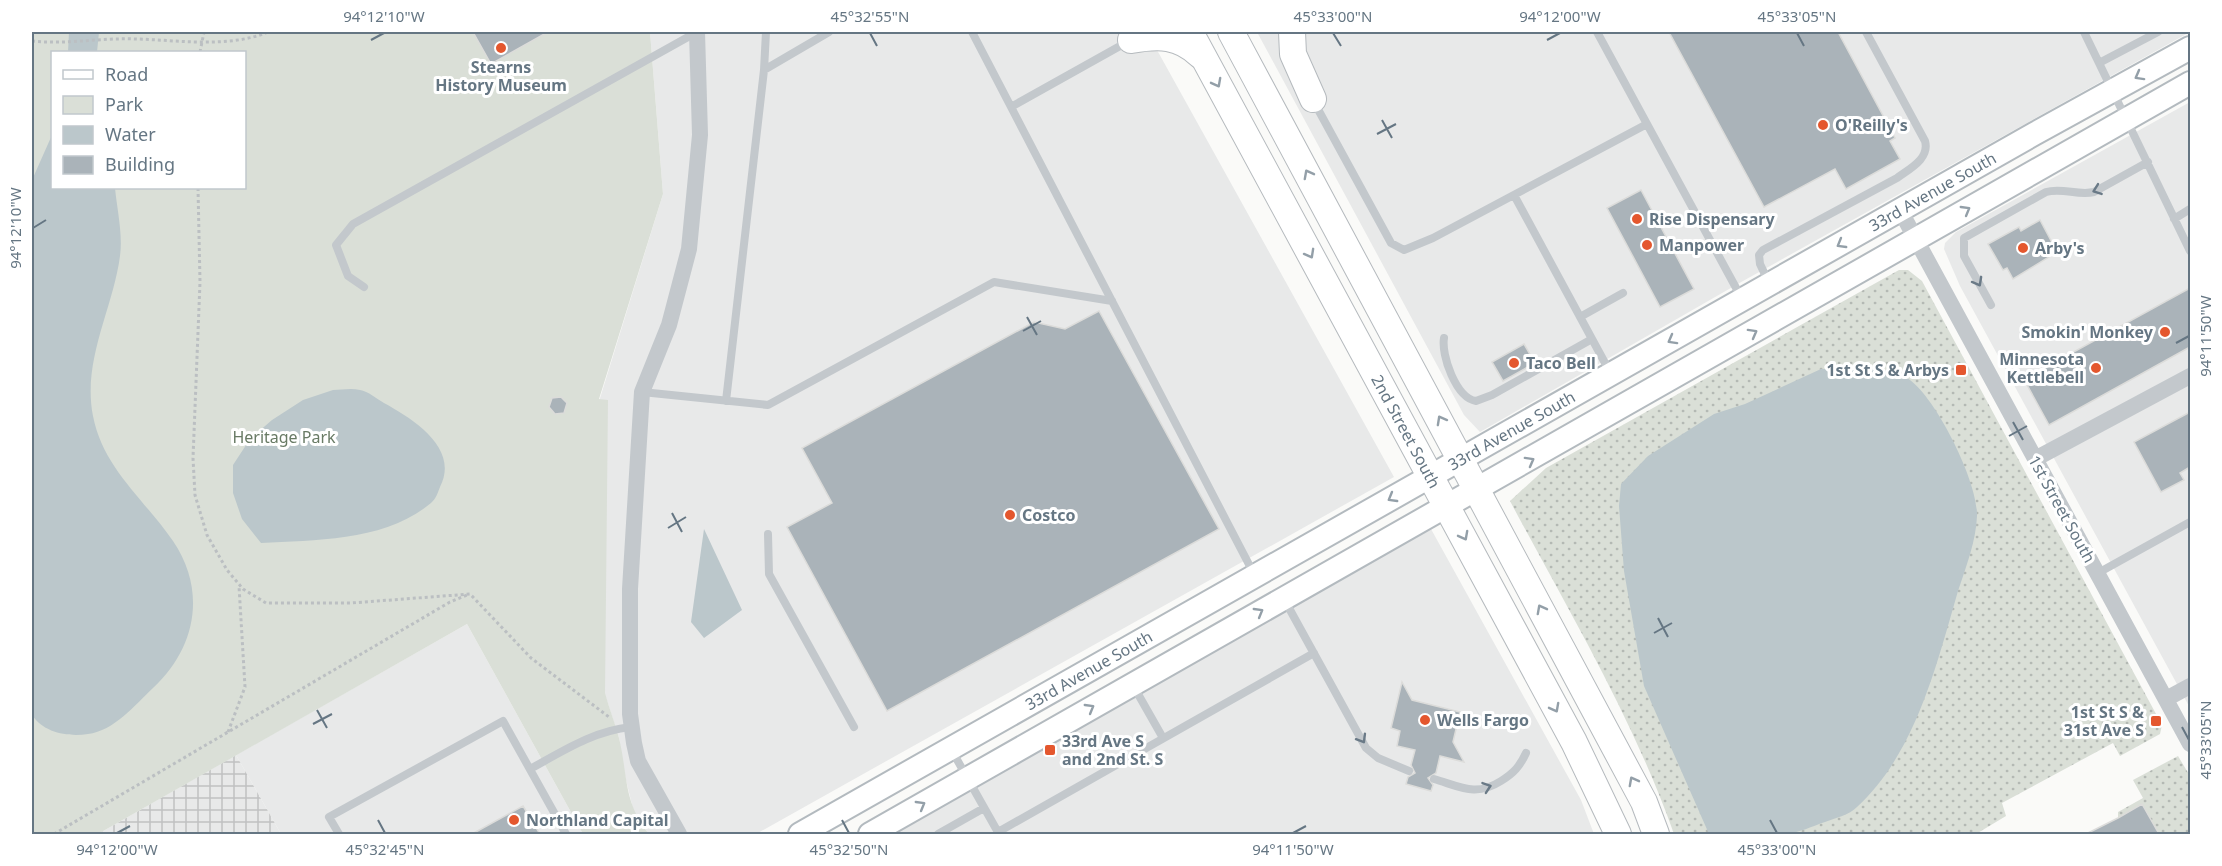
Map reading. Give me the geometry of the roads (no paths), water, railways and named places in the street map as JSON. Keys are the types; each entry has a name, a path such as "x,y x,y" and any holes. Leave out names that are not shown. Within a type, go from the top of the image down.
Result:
{"main road":[{"name":"2nd Street South","path":"1190,32 1592,777 1617,834"},
{"path":"1232,32 1479,489 1644,802 1656,834"},
{"path":"1292,32 1293,54 1313,99"},
{"path":"1310,32 1308,56 1313,99"},
{"path":"1134,36 1169,37 1181,40 1204,58"},
{"name":"33rd Avenue South","path":"800,834 1461,458 2190,48"},
{"name":"33rd Avenue South","path":"870,834 2190,83"}],"street":[{"path":"679,834 638,761 631,727 630,589 642,392 669,325 688,249 700,135 698,32"},
{"name":"1st Street South","path":"1900,210 2190,744"},
{"path":"2035,459 2190,376"},
{"path":"2166,699 2190,686"}],"lane":[{"path":"364,287 348,276 336,245 353,224 698,32"},
{"path":"726,401 764,70 766,32"},
{"path":"764,70 829,32"},
{"path":"972,32 1255,576"},
{"path":"1597,32 1742,300"},
{"path":"1770,285 1760,264 1759,255 1763,250 1897,178 1916,165 1926,151 1925,141 1866,32"},
{"path":"2084,32 2190,251"},
{"path":"2099,63 2158,32"},
{"path":"1011,107 1134,36"},
{"path":"1313,99 1391,243 1404,250 1433,238 1647,124"},
{"path":"1991,305 1964,256 1964,238 2046,192 2053,190 2085,194 2094,192 2148,162"},
{"path":"1514,195 1611,374"},
{"path":"2174,219 2190,209"},
{"path":"642,392 768,405 994,282 1112,302"},
{"path":"1580,317 1623,293"},
{"path":"1444,338 1443,354 1452,373 1463,394 1476,400 1492,395 1592,339"},
{"path":"2098,573 2190,522"},
{"path":"768,534 769,573 854,727"},
{"path":"1284,598 1362,741 1372,754 1409,771"},
{"path":"951,749 999,833 1314,653"},
{"path":"1132,684 1163,738"},
{"path":"339,834 329,817 503,721 566,834"},
{"path":"530,769 607,729 631,727"},
{"path":"1434,779 1471,790 1484,791 1515,772 1526,753"},
{"path":"938,834 984,808"}],"water":[{"path":"69,32 99,32 97,51 68,51"},
{"path":"51,137 51,189 115,189 121,248 95,355 91,395 93,416 98,435 115,467 162,526 184,560 193,599 192,618 187,637 168,672 115,723 98,732 80,735 50,730 32,715 32,180"},
{"path":"1867,368 1900,375 1921,390 1954,443 1976,501 1977,516 1973,544 1942,648 1922,706 1895,761 1854,810 1838,818 1791,833 1757,836 1709,834 1644,686 1624,571 1619,506 1621,484 1648,456 1714,414 1745,404 1821,369"},
{"path":"353,389 366,392 408,417 430,436 444,460 445,473 437,495 431,503 413,516 372,532 328,539 261,543 242,519 233,493 233,465 250,439 272,420 303,400 333,390"},
{"path":"704,529 742,610 704,638 691,622"}],"place":[{"name":"Stearns History Museum","path":"501,48"},
{"name":"O'Reilly's","path":"1823,125"},
{"name":"Rise Dispensary","path":"1637,219"},
{"name":"Manpower","path":"1647,245"},
{"name":"Arby's","path":"2023,248"},
{"name":"Smokin' Monkey","path":"2165,332"},
{"name":"Taco Bell","path":"1514,363"},
{"name":"Minnesota Kettlebell","path":"2096,368"},
{"name":"1st St S & Arbys","path":"1961,370"},
{"name":"Costco","path":"1010,515"},
{"name":"Wells Fargo","path":"1425,720"},
{"name":"1st St S & 31st Ave S","path":"2156,721"},
{"name":"33rd Ave S and 2nd St. S","path":"1050,750"},
{"name":"Northland Capital","path":"514,820"}],"park label":[{"name":"Heritage Park","path":"284,437"}]}
